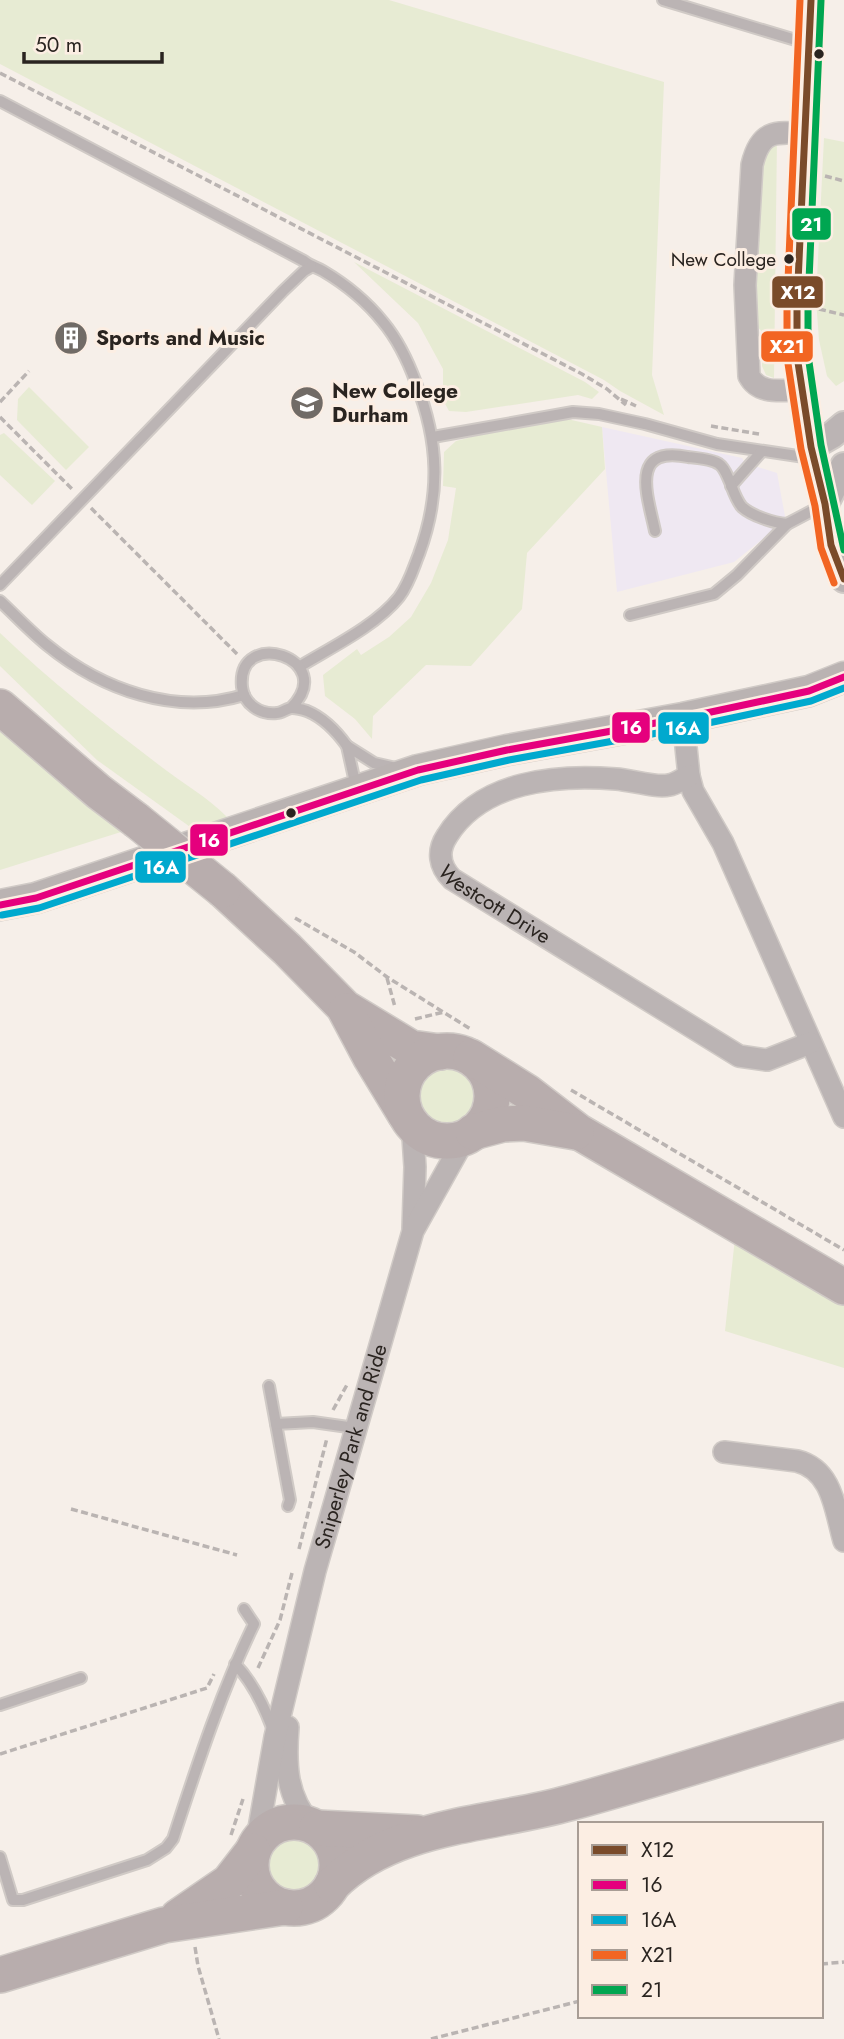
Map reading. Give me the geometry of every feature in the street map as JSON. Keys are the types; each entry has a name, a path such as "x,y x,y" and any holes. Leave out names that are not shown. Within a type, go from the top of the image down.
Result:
{"highway":[{"path":"0,707 99,792 223,890 345,1008 411,1048 456,1054 527,1092 579,1132 844,1287"},
{"path":"345,1008 371,1058 419,1132 435,1139 449,1141 503,1124 524,1122 579,1132"},
{"path":"409,1120 402,1098 404,1082 418,1062 456,1054 484,1069 490,1084 491,1104 486,1118 470,1134"},
{"path":"0,1975 178,1923 300,1907 315,1902 348,1868 367,1857 427,1833 570,1803 844,1720"},
{"path":"178,1923 229,1882 246,1845 285,1822 299,1822 315,1827 427,1833"},
{"path":"315,1827 331,1843 337,1857 337,1871 332,1885"},
{"path":"246,1845 254,1881 263,1894 285,1907"}],"main road":[{"path":"0,905 36,898 412,772 507,750 683,718 809,691 844,677"},
{"path":"809,691 844,692"}],"street":[{"path":"811,0 797,356 831,545 844,579"},
{"path":"801,390 762,390 754,385 749,376 745,285 752,165 755,154 765,138 771,134 805,134"},
{"path":"813,452 844,425"},
{"path":"826,508 844,466"},
{"path":"826,508 844,536"},
{"path":"683,718 688,776 693,791 723,843 844,1117"},
{"name":"Westcott Drive","path":"688,776 670,785 581,777 530,783 508,790 486,799 461,816 444,839 440,850 443,867 452,879 740,1056 767,1060 810,1043"},
{"path":"409,1120 415,1167 413,1230"},
{"path":"413,1230 470,1134"},
{"name":"Sniperley Park and Ride","path":"294,1666 315,1571 413,1230"},
{"path":"724,1452 797,1461 820,1472 827,1481 844,1541"},
{"path":"246,1845 294,1666"},
{"path":"294,1666 286,1772 297,1806 315,1827"}],"lane":[{"path":"663,0 809,44"},
{"path":"0,101 311,267 320,269 356,294 384,322 399,345 424,403 433,437 433,497 424,539 407,584 386,612 299,667"},
{"path":"0,585 283,291 311,267"},
{"path":"433,437 573,412 600,414 717,444 762,451 813,452"},
{"path":"732,486 762,451"},
{"path":"655,531 645,473 649,466 660,458 677,455 718,463 725,470 741,506 768,520 787,524"},
{"path":"630,615 714,594 737,575 787,524 826,508"},
{"path":"0,601 48,645 92,675 116,687 176,702 220,702 244,695"},
{"path":"273,652 292,659 299,667 303,680 303,690 298,701 281,713 262,712 254,708 244,695 242,685 243,674 248,665 256,657 273,652"},
{"path":"291,708 307,711 319,718 338,734 347,746 374,763 412,772"},
{"path":"347,746 356,790"},
{"path":"268,1386 290,1500 288,1506"},
{"path":"276,1424 330,1422 355,1428"},
{"path":"0,1857 13,1900 23,1900 147,1860 166,1848 173,1839 208,1733 235,1664 254,1625 244,1609"},
{"path":"235,1664 261,1701 275,1737"},
{"path":"0,1705 81,1678"}],"path":[{"path":"0,73 582,374 619,398 642,408"},
{"path":"830,177 844,181"},
{"path":"825,311 844,315"},
{"path":"0,402 29,371"},
{"path":"0,416 248,665"},
{"path":"703,424 767,435"},
{"path":"387,977 397,1011"},
{"path":"411,1020 444,1013"},
{"path":"305,1525 335,1404 348,1383"},
{"path":"71,1510 237,1555"},
{"path":"0,1754 206,1688 219,1665"},
{"path":"243,1796 246,1845"},
{"path":"178,1923 198,1966 219,2039"},
{"path":"823,1964 844,1962"},
{"path":"431,2039 578,2002"}],"shaded area":[{"path":"602,427 742,458 745,463 777,473 787,527 774,530 734,562 617,592"}],"green space":[{"path":"0,0 389,0 664,82 652,375 664,415 604,380 0,64"},
{"path":"777,138 774,378 766,375 762,366 763,333 755,324 761,165 765,151"},
{"path":"824,138 844,142 844,381 836,386 827,376 819,340 816,299"},
{"path":"354,262 585,382 599,392 592,399 578,395 466,412 449,411 443,400 443,369 418,323"},
{"path":"29,387 89,447 66,470 17,420 18,399"},
{"path":"563,418 602,427 605,469 527,553 522,609 471,666 426,665 373,716 372,739 355,719 325,696 323,675 357,649 361,655 389,637 411,617 431,583 448,540 456,488 443,486 444,452 456,441 511,427"},
{"path":"4,433 55,481 32,505 0,475 0,435"},
{"path":"0,633 78,701 228,818 193,829 97,760 0,666"},
{"path":"0,722 121,832 0,870"},
{"path":"442,1067 454,1067 470,1075 476,1085 476,1109 470,1119 454,1127 442,1127 426,1119 418,1103 418,1091 426,1075"},
{"path":"735,1238 844,1305 844,1368 725,1331"},
{"path":"288,1833 300,1833 316,1841 322,1851 322,1875 316,1885 300,1893 288,1893 272,1885 264,1869 264,1857 272,1841"}],"transit line":[{"name":"X21","path":"800,0 787,357 801,449 815,506 821,548 834,583"},
{"name":"X12","path":"811,0 797,356 811,447 825,504 831,545 844,579"},
{"name":"21","path":"821,0 808,355 821,445 844,550"},
{"name":"16","path":"0,905 36,898 418,770 809,691 844,677"},
{"name":"16A","path":"2,915 39,908 421,780 509,760 685,728 811,701 844,688"}],"place":[{"name":"New College","path":"789,259"},
{"name":"Sports and Music","path":"71,338"},
{"name":"New College Durham","path":"307,403"}]}
